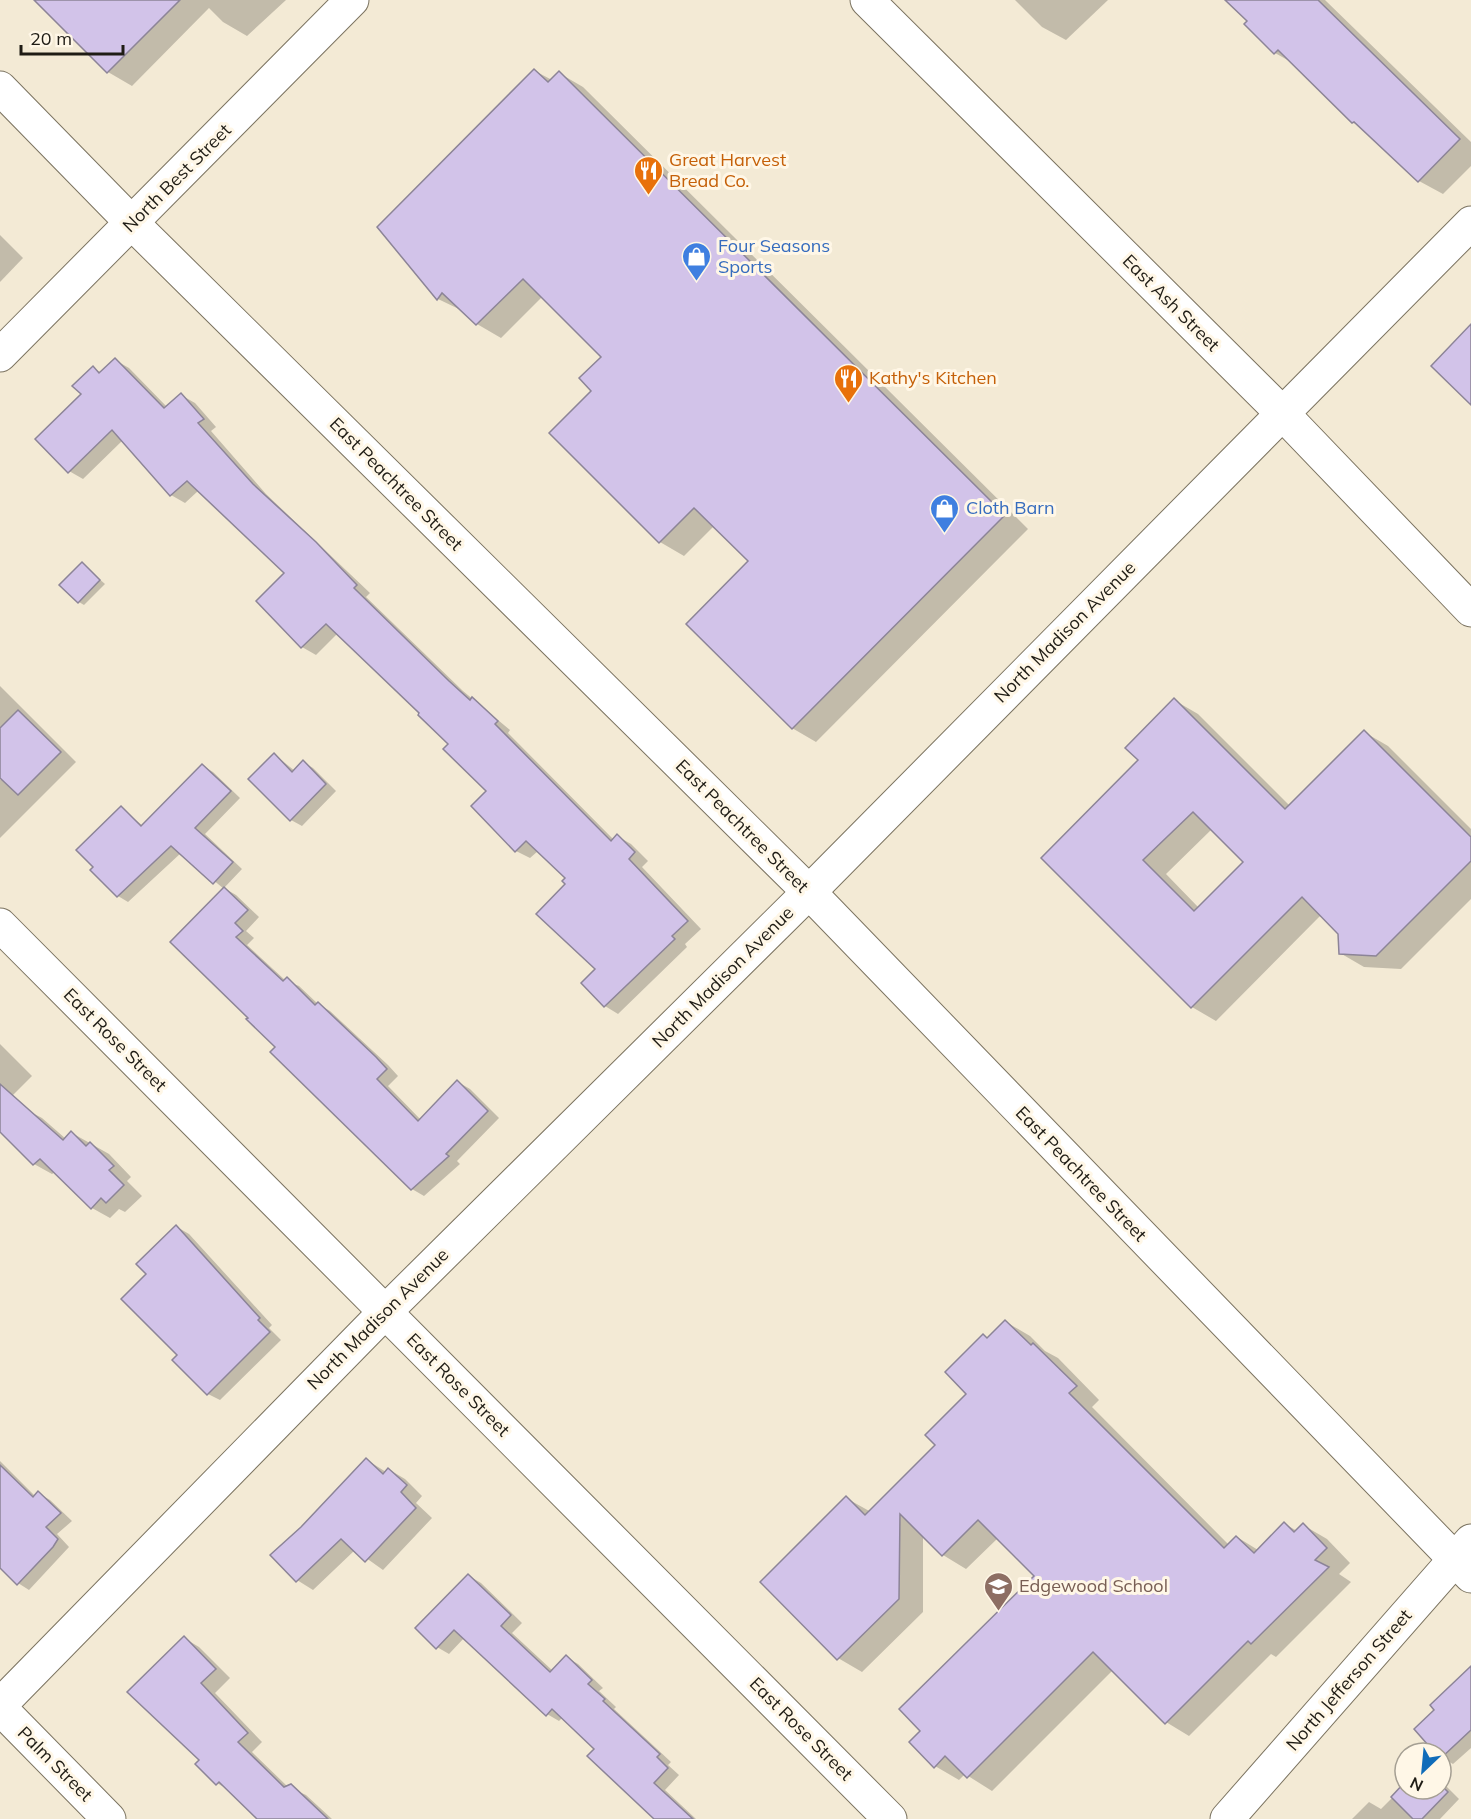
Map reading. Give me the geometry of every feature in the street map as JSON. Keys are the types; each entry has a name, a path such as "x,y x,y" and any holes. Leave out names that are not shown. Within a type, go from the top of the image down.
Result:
{"street":[{"name":"North Best Street","path":"0,355 352,0"},
{"name":"East Ash Street","path":"867,0 1282,413 1471,610"},
{"name":"East Peachtree Street","path":"0,88 132,224 809,892 1465,1559"},
{"name":"North Madison Avenue","path":"0,1706 385,1312 809,892 1471,223"},
{"name":"East Rose Street","path":"0,925 890,1819"},
{"name":"North Jefferson Street","path":"1227,1819 1465,1559"},
{"name":"Palm Street","path":"0,1706 109,1819"}],"building":[{"path":"34,0 180,0 107,73"},
{"path":"1225,0 1318,0 1460,139 1418,182 1354,122 1352,123 1278,50 1274,54 1244,24 1247,21"},
{"path":"534,69 548,82 559,71 1005,515 792,729 686,624 748,561 694,508 659,543 549,433 591,391 579,378 601,357 523,279 476,325 442,293 437,300 377,227"},
{"path":"1471,324 1471,405 1431,366"},
{"path":"115,358 164,408 181,393 204,419 198,423 253,484 316,542 357,585 354,588 449,681 470,700 472,697 498,721 495,724 611,841 617,834 635,852 629,859 688,921 672,936 675,939 604,1007 581,983 595,969 536,914 565,884 562,881 565,878 526,841 515,852 471,806 486,791 443,749 448,744 418,715 419,713 326,624 301,648 256,601 284,573 187,481 170,496 112,430 68,473 35,439 81,394 72,386 93,366 99,373"},
{"path":"82,562 100,580 78,603 59,585"},
{"path":"1174,698 1285,809 1364,730 1471,837 1471,861 1376,956 1339,954 1338,934 1302,897 1191,1008 1041,858 1138,760 1125,748","holes":["1193,812 1243,862 1194,911 1143,860"]},
{"path":"18,710 61,752 18,795 0,778 0,728"},
{"path":"274,753 292,772 303,760 326,784 290,821 248,779"},
{"path":"202,764 231,791 195,828 233,862 213,884 171,846 117,897 90,870 93,867 76,850 121,806 141,826"},
{"path":"224,887 248,910 235,923 243,931 236,937 283,981 287,977 315,1005 318,1002 376,1057 387,1069 377,1079 418,1121 457,1080 488,1111 446,1154 449,1156 411,1190 270,1052 275,1047 170,942"},
{"path":"0,1084 63,1140 71,1131 86,1146 90,1142 114,1166 109,1170 124,1185 106,1203 101,1198 91,1209 40,1159 33,1165 0,1132"},
{"path":"176,1225 270,1332 207,1395 172,1360 177,1355 121,1299 146,1274 136,1264"},
{"path":"1005,1320 1031,1345 1033,1343 1077,1386 1069,1393 1224,1548 1236,1536 1254,1553 1284,1522 1294,1532 1303,1523 1327,1548 1315,1560 1329,1567 1251,1644 1248,1641 1165,1724 1093,1652 967,1778 945,1756 934,1768 909,1742 920,1731 899,1709 1034,1576 978,1520 942,1556 900,1514 899,1599 837,1660 760,1582 846,1496 865,1515 935,1445 925,1435 966,1394 945,1372 983,1334 987,1338"},
{"path":"366,1458 383,1474 388,1468 407,1485 401,1492 416,1508 365,1562 341,1539 296,1582 270,1555 301,1527"},
{"path":"0,1465 33,1497 38,1491 61,1513 46,1527 58,1539 17,1585 0,1568"},
{"path":"468,1574 511,1615 501,1626 550,1672 566,1655 592,1680 588,1684 605,1699 603,1701 660,1754 657,1757 668,1768 654,1783 693,1819 654,1819 587,1756 594,1749 552,1709 546,1716 454,1630 436,1649 415,1628"},
{"path":"184,1636 216,1669 201,1683 248,1733 238,1742 284,1787 291,1784 328,1819 257,1819 219,1782 216,1785 195,1764 199,1760 127,1692"},
{"path":"1471,1666 1471,1730 1453,1747 1453,1741 1424,1741 1414,1729 1434,1710 1430,1705"},
{"path":"1395,1801 1439,1801 1422,1819 1413,1819"}],"place":[{"name":"Great Harvest Bread Co.","path":"648,196"},
{"name":"Four Seasons Sports","path":"697,282"},
{"name":"Kathy's Kitchen","path":"848,404"},
{"name":"Cloth Barn","path":"945,534"},
{"name":"Edgewood School","path":"998,1612"}]}
